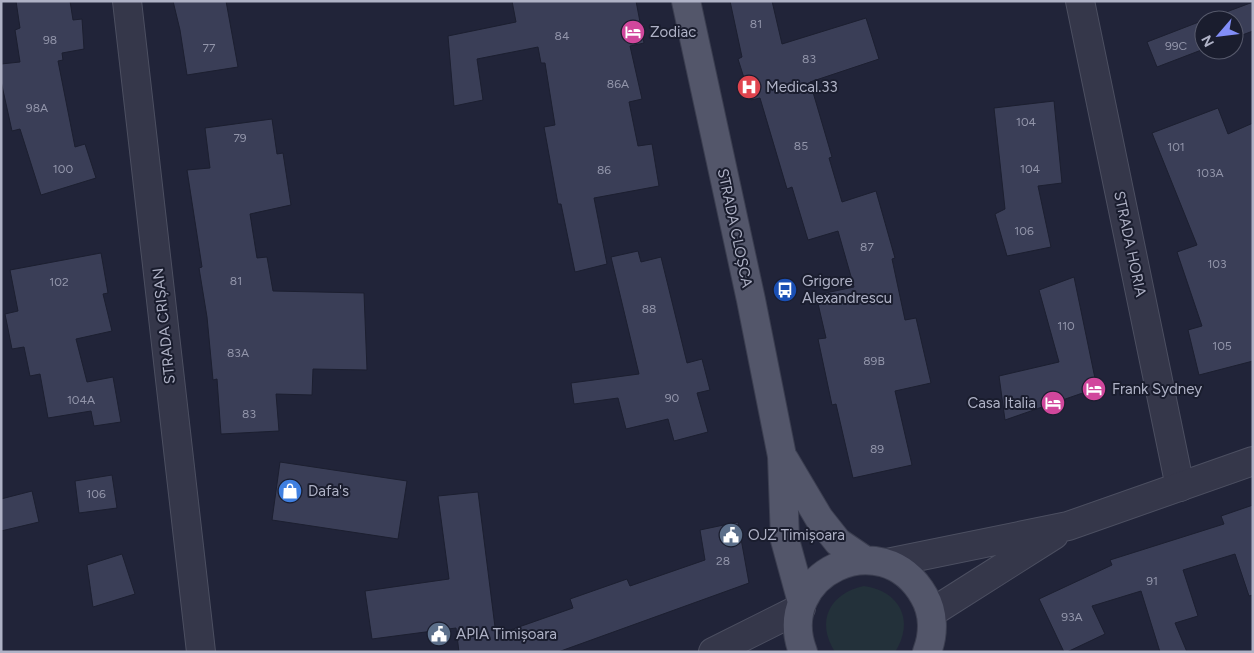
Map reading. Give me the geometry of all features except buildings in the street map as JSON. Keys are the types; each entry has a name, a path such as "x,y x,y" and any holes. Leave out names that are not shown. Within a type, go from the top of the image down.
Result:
{"main road":[{"name":"STRADA CLOȘCA","path":"686,1 751,300 782,456 785,540 802,605"},
{"name":"STRADA CLOȘCA","path":"782,456 819,518 838,542 875,561 900,569 919,588 926,600 930,632 951,652"},
{"path":"804,652 798,633 802,605 808,591 816,580 826,572 850,561 875,561"}],"street":[{"name":"STRADA CRIȘAN","path":"127,1 201,652"},
{"name":"STRADA HORIA","path":"1080,1 1180,487"},
{"path":"875,561 1068,526 1253,461"},
{"path":"930,632 1068,526"},
{"path":"712,652 802,605"}],"shaded area":[{"path":"864,586 887,594 900,609 904,629 895,652 835,652 829,641 826,619 829,610 842,595"}],"place":[{"name":"Zodiac","path":"633,32"},
{"name":"Medical.33","path":"749,87"},
{"name":"Grigore Alexandrescu","path":"785,290"},
{"name":"Frank Sydney","path":"1094,389"},
{"name":"Casa Italia","path":"1053,403"},
{"name":"Dafa's","path":"290,491"},
{"name":"OJZ Timișoara","path":"731,535"},
{"name":"APIA Timișoara","path":"439,634"}]}
